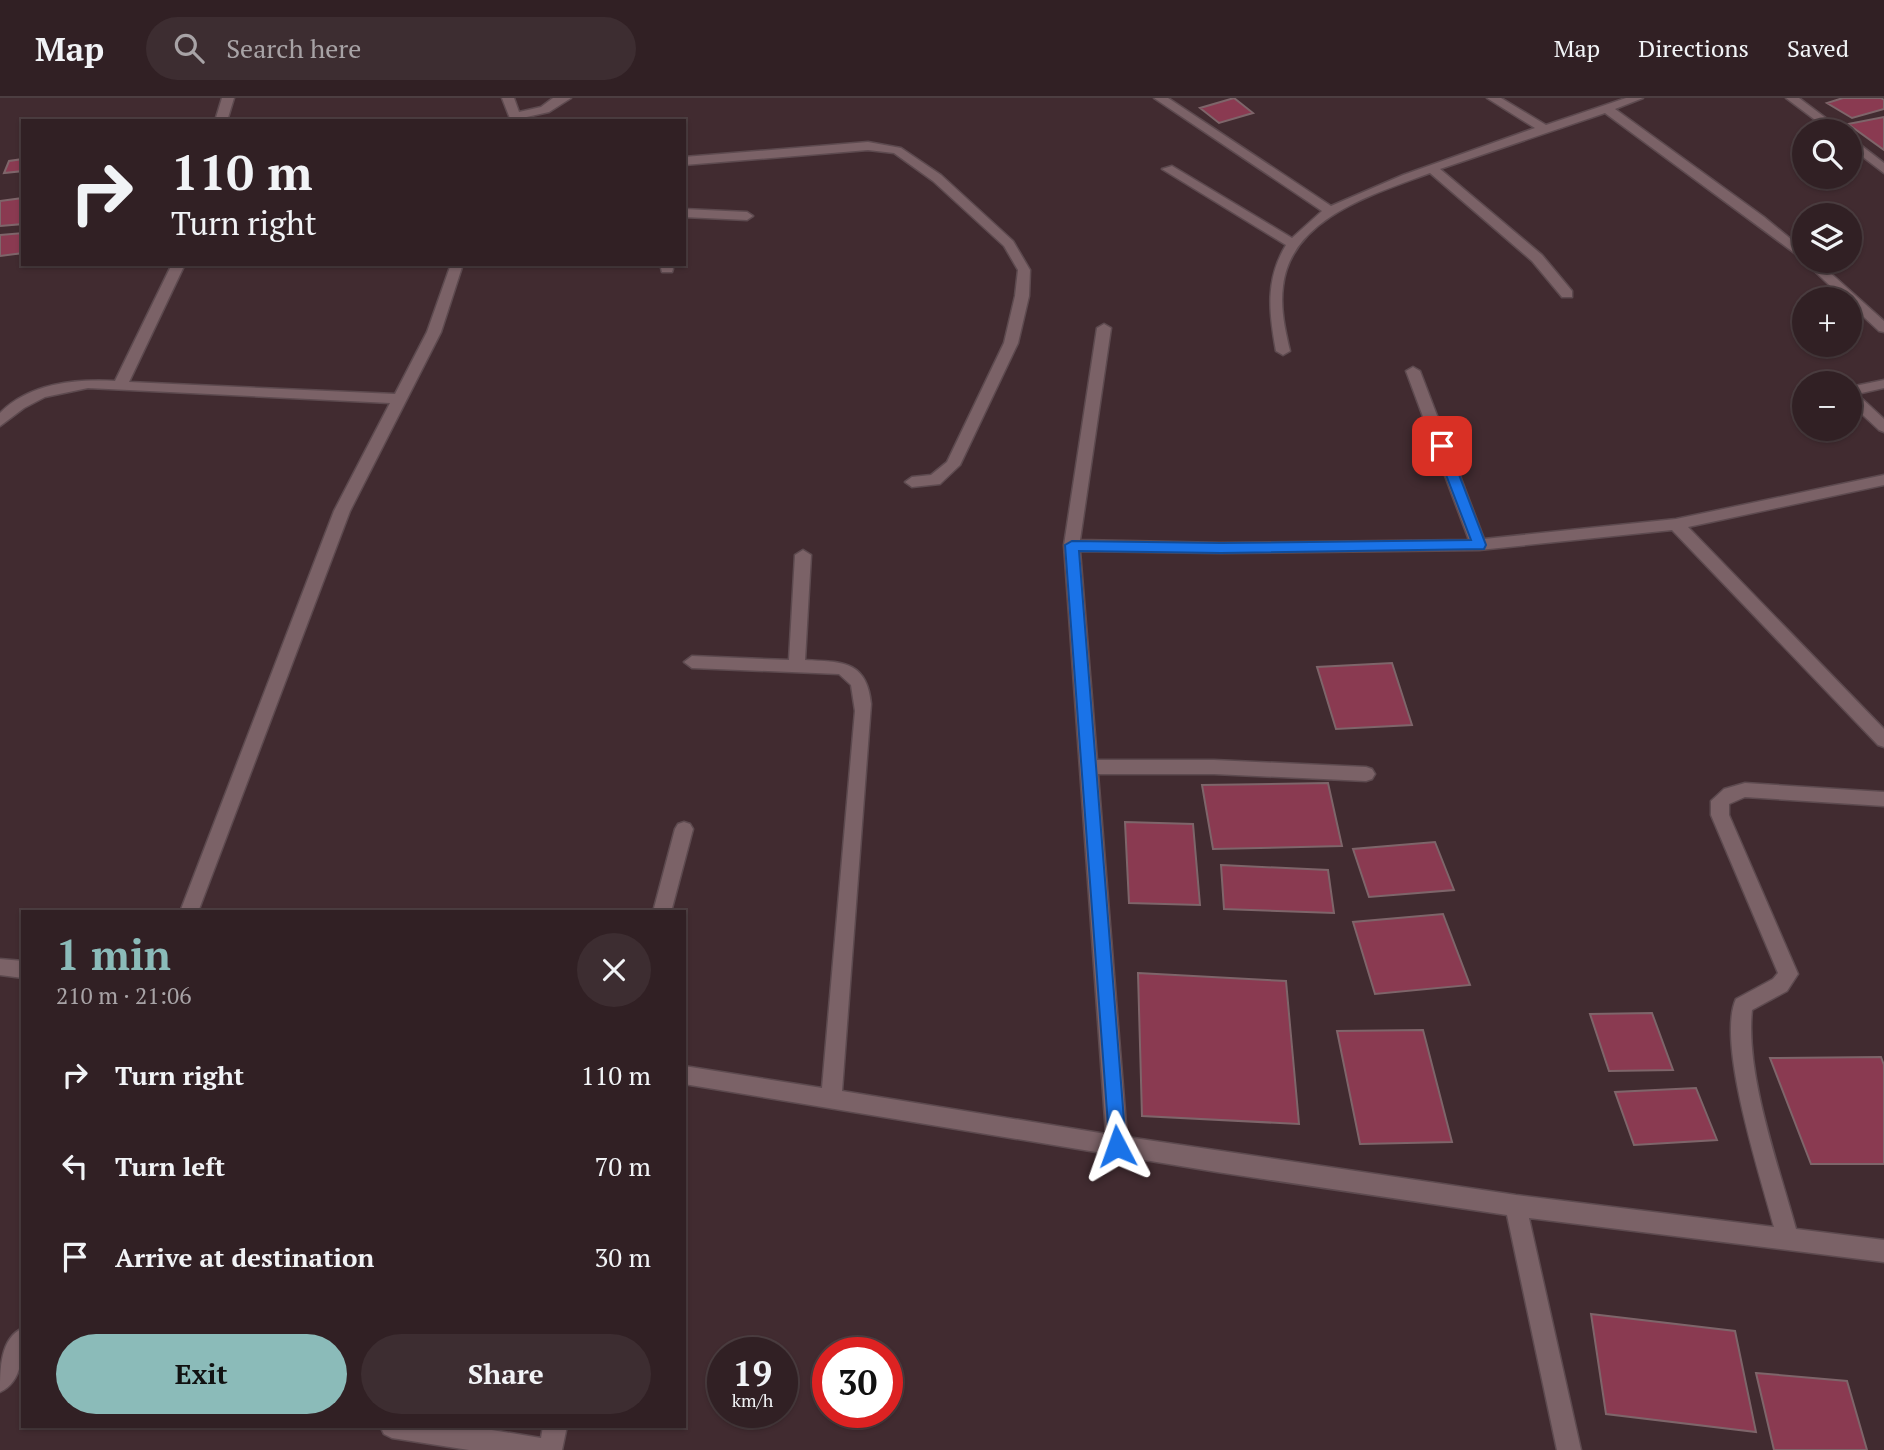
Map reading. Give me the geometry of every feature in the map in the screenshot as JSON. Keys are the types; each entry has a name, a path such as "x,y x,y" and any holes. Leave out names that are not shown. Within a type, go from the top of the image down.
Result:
{"street":[{"path":"222,119 228,98"},
{"path":"508,98 516,119 545,110 555,101 565,98"},
{"path":"1160,98 1330,211"},
{"path":"1493,98 1545,129"},
{"path":"1283,351 1273,291 1293,244 1330,211 1433,169 1637,98"},
{"path":"1792,98 1821,119"},
{"path":"1607,109 1792,246"},
{"path":"686,161 868,146 897,150 937,178 1009,244 1024,270 1022,296 1011,343 953,465 935,480 912,482"},
{"path":"1862,151 1884,169"},
{"path":"1168,169 1293,244"},
{"path":"1433,169 1537,258 1567,294"},
{"path":"686,213 747,216"},
{"path":"120,385 177,266"},
{"path":"190,910 342,511 434,332 456,266"},
{"path":"1823,273 1884,328"},
{"path":"1104,328 1072,545 1117,1146"},
{"path":"1413,371 1479,545"},
{"path":"0,421 24,401 50,390 88,384 398,400"},
{"path":"1862,389 1884,384"},
{"path":"1862,406 1884,427"},
{"path":"1072,545 1221,548 1479,545 1676,524 1884,480"},
{"path":"1676,524 1884,740"},
{"path":"797,665 803,555"},
{"path":"692,662 841,668 858,678 862,698 831,1098"},
{"path":"1088,767 1214,767 1366,774"},
{"path":"1787,1239 1751,1090 1738,1018 1743,1005 1780,985 1788,974 1720,815 1720,801 1730,794 1745,790 1884,799"},
{"path":"663,910 684,829"},
{"path":"0,967 21,970"},
{"path":"686,1074 1117,1146 1516,1206 1884,1251"},
{"path":"1516,1206 1569,1450"},
{"path":"0,1380 21,1343"},
{"path":"405,1428 544,1450"},
{"path":"550,1450 555,1428"}],"building":[{"path":"1234,98 1253,113 1219,123 1200,108"},
{"path":"1843,98 1881,98 1884,100 1884,109 1852,118 1827,103"},
{"path":"1884,117 1884,150 1862,134 1862,121"},
{"path":"21,159 21,171 4,173 9,161"},
{"path":"21,198 21,224 0,226 0,201"},
{"path":"21,233 21,253 0,256 0,235"},
{"path":"1392,663 1412,725 1336,729 1317,667"},
{"path":"1328,783 1342,846 1213,849 1202,785"},
{"path":"1125,822 1193,824 1200,905 1129,903"},
{"path":"1435,842 1454,890 1369,897 1353,849"},
{"path":"1221,865 1328,870 1334,913 1224,909"},
{"path":"1443,914 1470,985 1375,994 1353,922"},
{"path":"1138,973 1286,981 1299,1124 1142,1116"},
{"path":"1652,1013 1673,1070 1609,1071 1590,1014"},
{"path":"1423,1030 1452,1142 1360,1144 1337,1031"},
{"path":"1881,1057 1884,1065 1884,1164 1811,1164 1770,1058"},
{"path":"1696,1088 1717,1140 1634,1145 1615,1092"},
{"path":"1591,1314 1735,1331 1756,1432 1606,1414"},
{"path":"1756,1373 1847,1381 1867,1450 1774,1450"}],"route":[{"path":"1117,1146 1074,605 1072,545 1221,548 1479,545 1442,446"}]}
